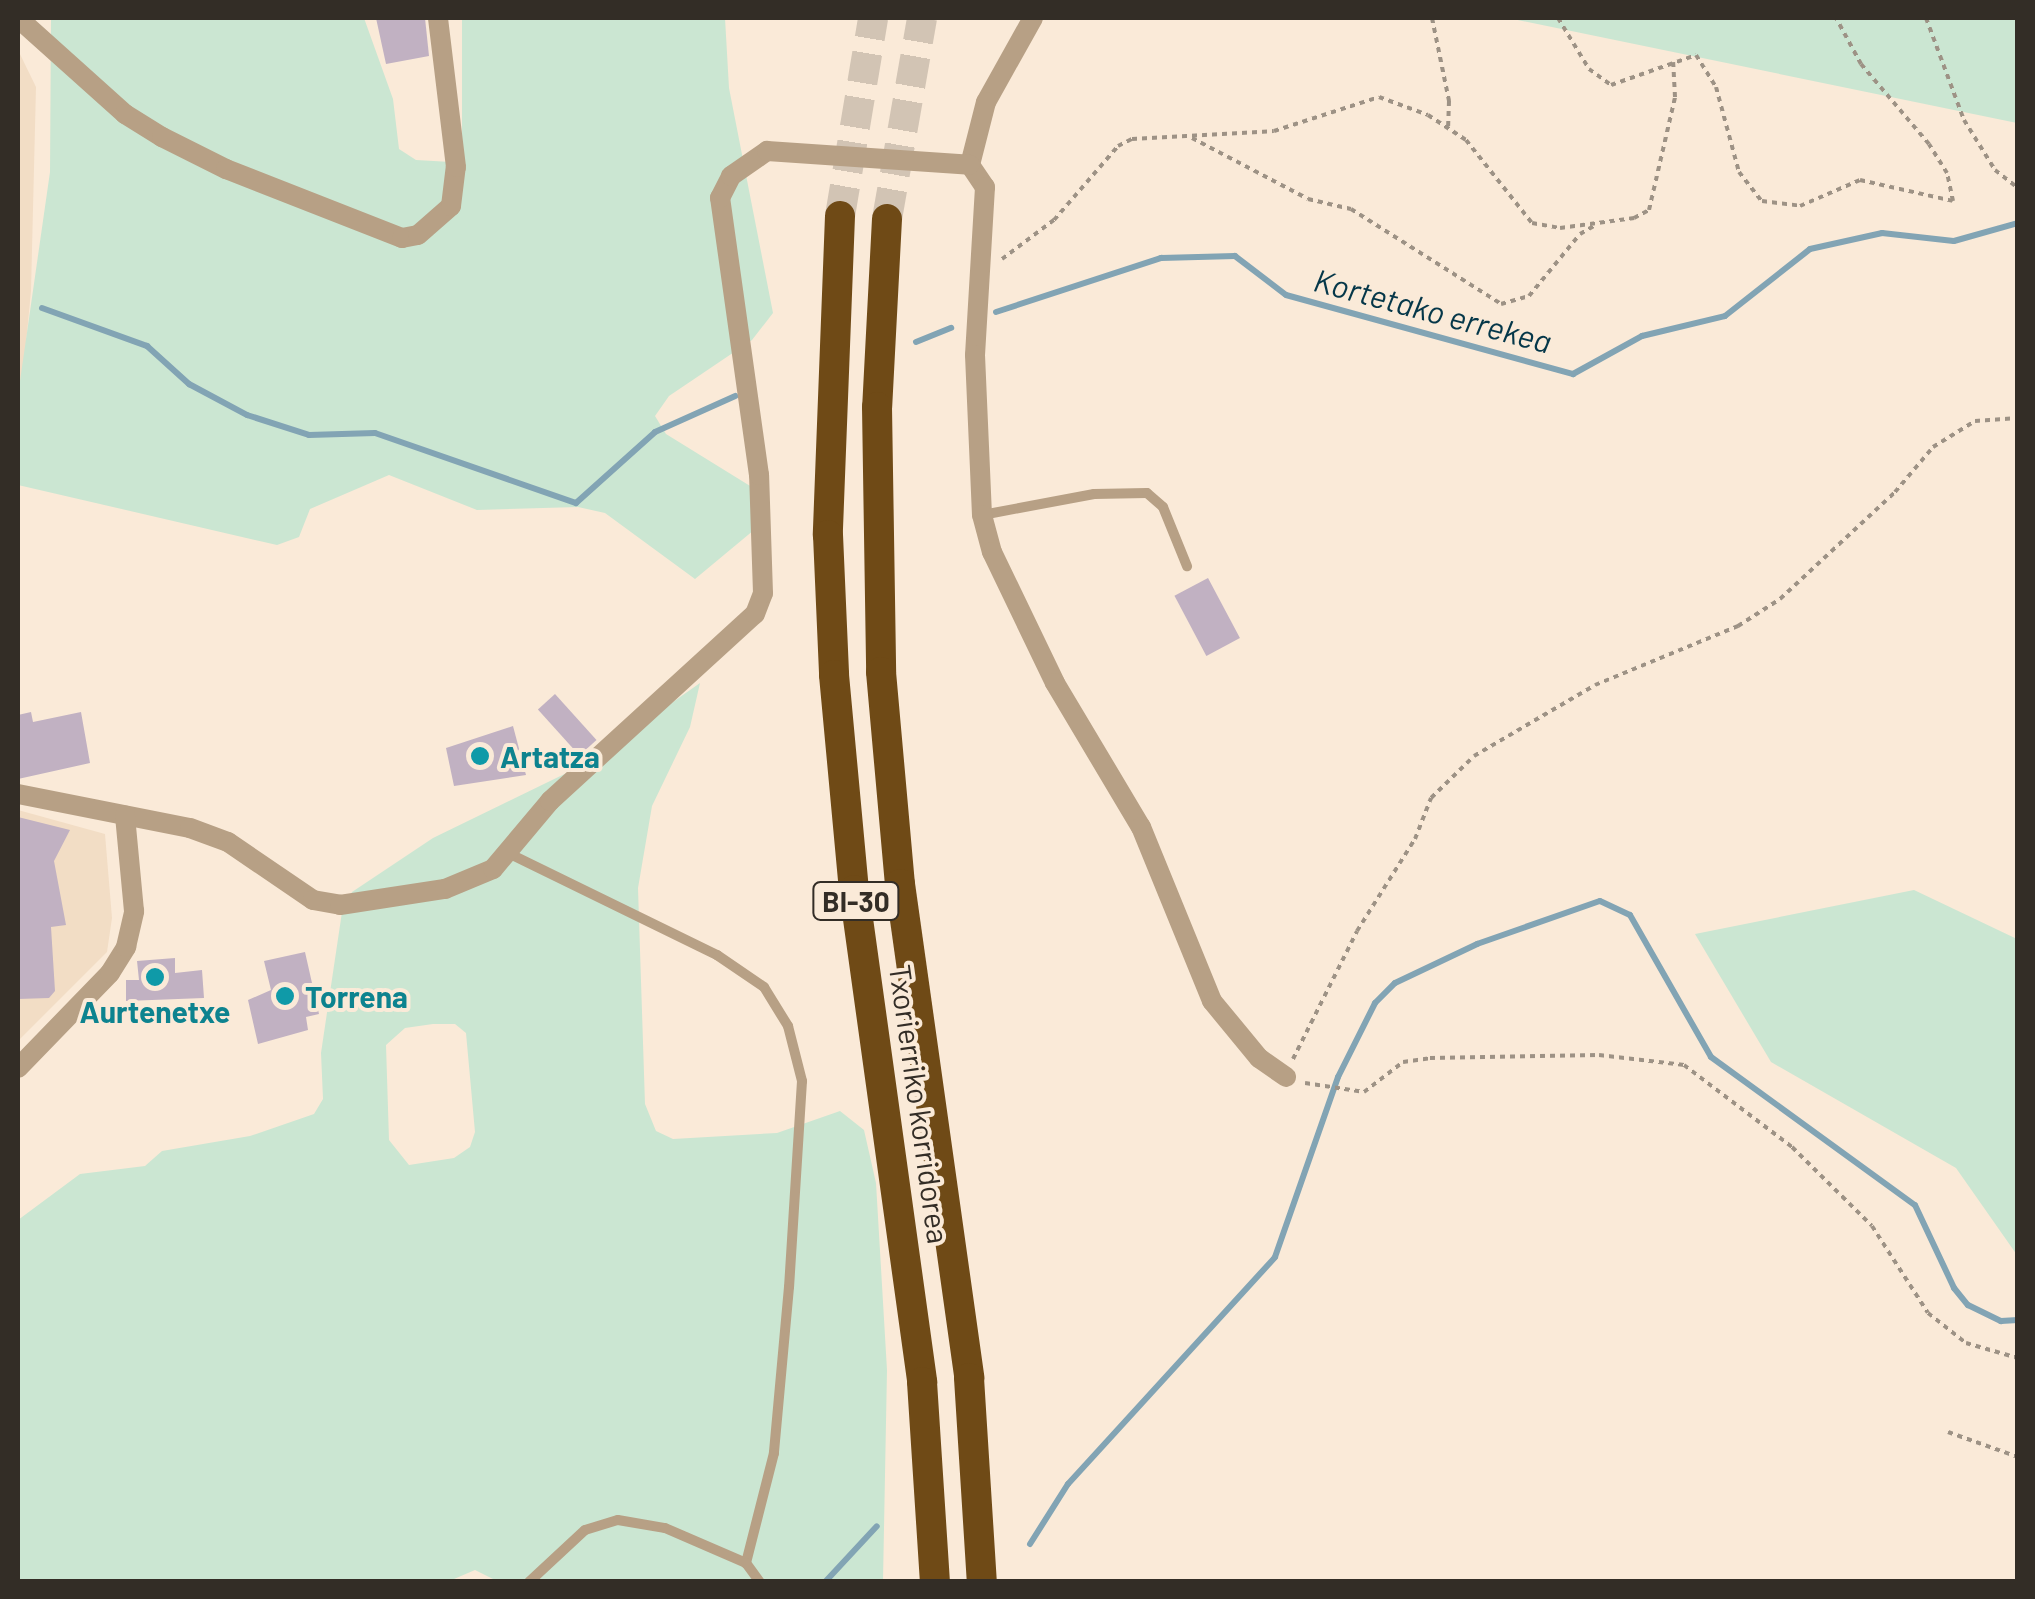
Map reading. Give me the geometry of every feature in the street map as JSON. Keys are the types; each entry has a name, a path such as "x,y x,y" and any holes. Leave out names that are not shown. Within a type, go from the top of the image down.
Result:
{"highway":[{"name":"Txorierriko korridorea","path":"840,216 829,498 834,675 854,890 922,1382 935,1582"},
{"name":"Txorierriko korridorea","path":"887,219 877,408 881,672 900,884 969,1378 982,1582"}],"street":[{"path":"18,18 125,114 162,136 226,169 402,238 418,235 451,206 456,166 438,18"},
{"path":"1032,18 986,102 970,165 985,187 978,268 982,515 1055,683 1141,827 1212,1001 1259,1058 1286,1078"},
{"path":"18,794 228,842 314,900 340,904 473,880 508,852 550,801 755,614 763,593 759,475 720,198 730,176 767,151 970,165"},
{"path":"18,1068 110,973 126,947 134,911 125,816"}],"lane":[{"path":"982,515 1094,494 1147,493 1163,507 1187,566"},
{"path":"508,852 718,956 764,987 788,1026 802,1081 790,1268 774,1453 746,1563"},
{"path":"529,1582 585,1530 618,1520 665,1528 746,1563 760,1582"}],"path":[{"path":"1432,18 1450,100 1448,127"},
{"path":"1558,18 1590,69 1610,85 1696,55 1704,62 1740,172 1762,201 1800,206 1860,180 1954,200 1938,158 1861,64 1836,18"},
{"path":"1926,18 1964,120 1995,170 2018,188"},
{"path":"1188,136 1308,200 1351,209 1501,304 1528,296 1580,234 1596,225 1649,210 1675,97 1673,62"},
{"path":"978,268 1015,255 1118,146 1152,134 1274,131 1379,97 1448,127 1482,156 1532,223 1596,225"},
{"path":"2018,418 1975,420 1933,446 1896,492 1780,599 1738,626 1532,716 1450,777 1432,798 1415,839 1348,946 1286,1078 1364,1092 1403,1062 1430,1058 1598,1055 1684,1065 1792,1147 1872,1226 1928,1313 1966,1343 2018,1358"},
{"path":"1948,1432 2018,1456"}],"shaded area":[{"path":"18,50 36,87 31,291 18,427"},
{"path":"18,810 105,834 112,918 107,952 18,1041"}],"green space":[{"path":"51,18 364,18 393,99 399,149 416,160 451,162 462,145 462,18 725,18 729,88 773,313 752,340 669,396 655,416 666,434 755,489 754,530 695,579 605,513 578,507 477,510 389,475 310,509 299,537 277,545 18,485 18,395 50,172"},
{"path":"1508,18 2017,18 2017,123"},
{"path":"700,683 690,727 652,806 638,888 645,1104 656,1131 673,1139 777,1133 840,1111 864,1130 876,1183 887,1370 883,1581 499,1582 475,1570 447,1582 18,1581 18,1220 80,1174 145,1166 162,1151 250,1136 314,1114 323,1099 321,1053 342,912 352,892 433,838 585,764","holes":["455,1024 466,1033 475,1132 470,1147 454,1158 409,1165 389,1140 386,1045 405,1028"]},
{"path":"1914,890 2017,939 2017,1255 1956,1168 1771,1062 1695,934"}],"building":[{"path":"376,18 425,18 429,56 386,64"},
{"path":"1208,578 1240,638 1206,656 1174,596"},
{"path":"555,694 596,740 579,755 538,709"},
{"path":"31,712 33,722 81,712 90,763 18,779 18,715"},
{"name":"Artatza","path":"513,726 526,775 454,786 446,748"},
{"path":"18,817 70,830 54,861 66,925 51,927 55,991 49,998 18,999"},
{"name":"Torrena","path":"305,952 319,1014 306,1017 308,1030 258,1044 248,1000 271,990 264,961"},
{"name":"Aurtenetxe","path":"175,958 175,973 202,970 204,998 126,1001 126,980 139,980 137,961"}],"waterway":[{"name":"Kortetako errekea","path":"996,312 1161,258 1235,256 1286,295 1573,374 1642,336 1725,316 1810,249 1882,233 1954,241 2018,223"},
{"name":"Kortetako errekea","path":"42,308 147,346 189,384 247,415 309,435 375,433 576,503 655,432 735,396"},
{"name":"Kortetako errekea","path":"916,342 951,328"},
{"path":"1030,1544 1068,1484 1275,1257 1338,1077 1375,1003 1395,983 1477,944 1600,901 1630,915 1711,1057 1915,1205 1954,1288 1968,1305 2001,1321 2018,1320"},
{"path":"825,1582 877,1526"}],"tunnel":[{"path":"840,216 873,18"},
{"path":"887,219 922,18"}],"place":[{"name":"Artatza","path":"480,756"},
{"name":"Aurtenetxe","path":"155,977"},
{"name":"Torrena","path":"285,996"}]}
